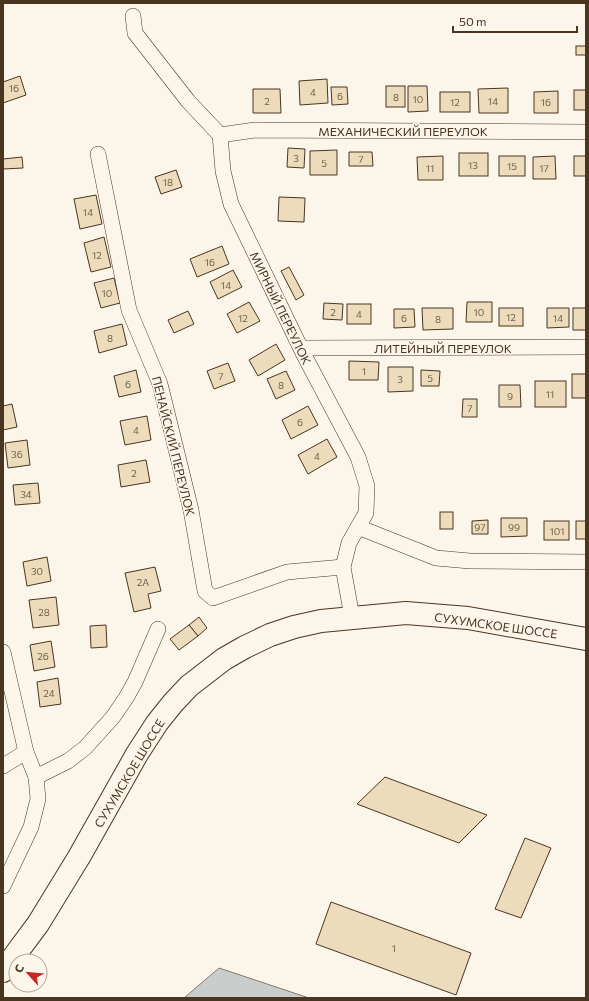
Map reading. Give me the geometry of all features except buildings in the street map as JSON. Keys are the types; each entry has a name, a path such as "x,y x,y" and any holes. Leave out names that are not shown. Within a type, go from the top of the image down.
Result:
{"highway":[{"name":"СУХУМСКОЕ ШОССЕ","path":"3,971 38,924 79,858 137,754 157,723 173,702 189,686 224,659 245,647 270,635 294,627 321,621 406,613 468,618 586,639"}],"street":[{"path":"133,16 134,33 188,101 220,135"},
{"name":"МЕХАНИЧЕСКИЙ ПЕРЕУЛОК","path":"220,135 255,130 586,132"},
{"name":"МИРНЫЙ ПЕРЕУЛОК","path":"220,135 223,171 231,204 301,348 358,457 367,486 366,512 349,543 343,567 352,617"},
{"name":"ПЕНАЙСКИЙ ПЕРЕУЛОК","path":"98,154 129,310 160,384 191,510 206,591 213,598 287,572 343,567"},
{"name":"ЛИТЕЙНЫЙ ПЕРЕУЛОК","path":"301,348 586,347"},
{"path":"358,527 436,558 470,561 586,562"},
{"path":"36,777 68,761 85,748 113,717 135,682 158,629"},
{"path":"3,652 26,752 36,777 38,799 31,827 3,886"},
{"path":"3,766 26,752"}],"shaded area":[{"path":"219,968 309,998 184,998"}]}
